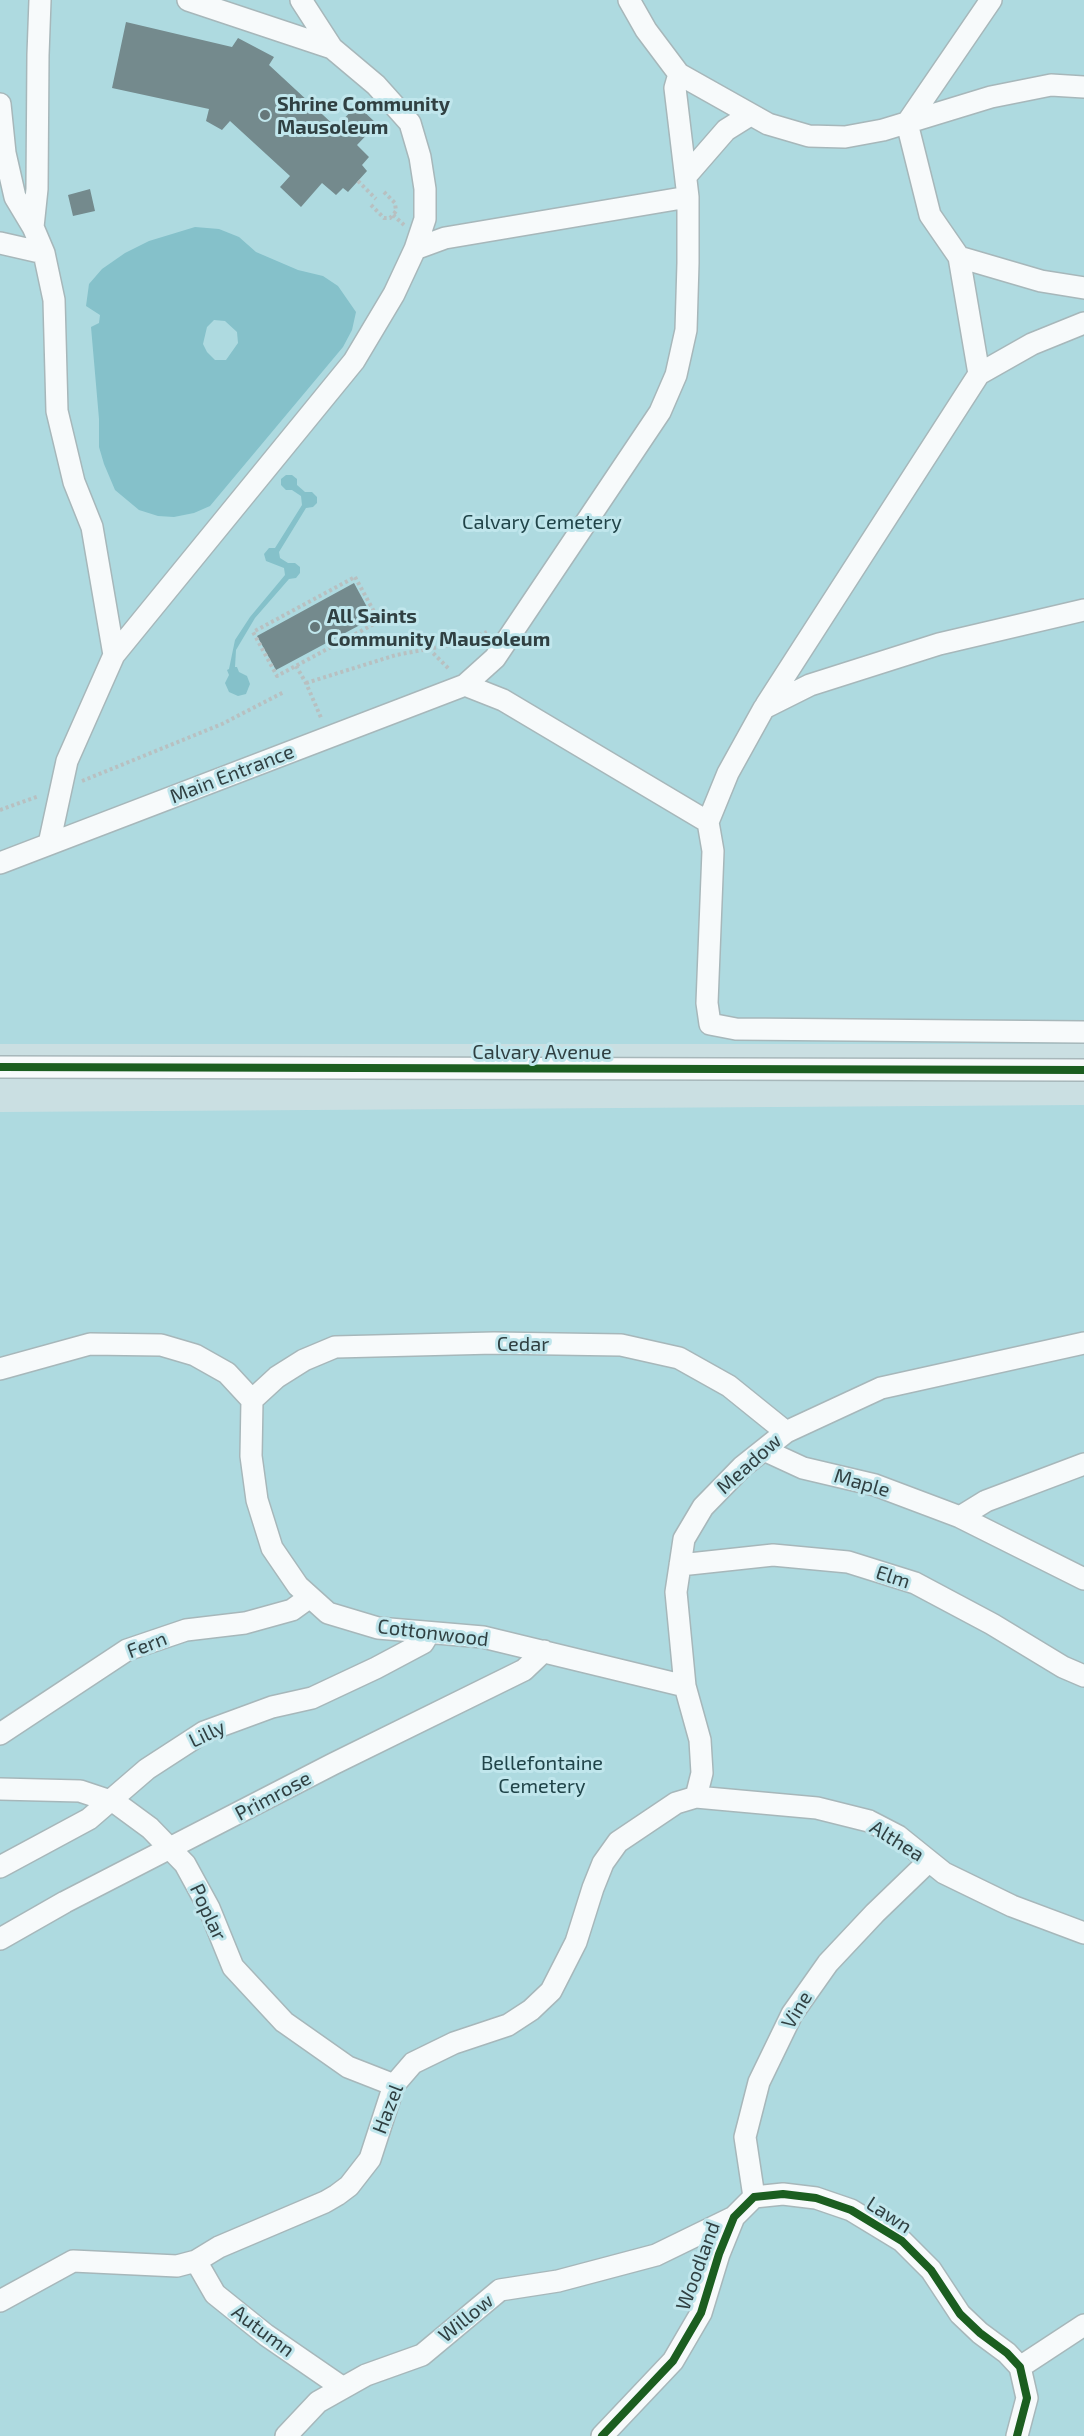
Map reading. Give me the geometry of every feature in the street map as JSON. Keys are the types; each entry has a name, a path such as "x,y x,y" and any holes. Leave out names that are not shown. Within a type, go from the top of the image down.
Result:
{"street":[{"path":"33,227 37,189 40,0"},
{"path":"188,0 332,48"},
{"path":"49,844 67,761 114,655 354,361 394,294 415,249 425,219 425,189 420,157 410,123 376,85 332,48 302,0"},
{"path":"629,0 646,30 679,74 768,124 809,136 845,137 883,130 1001,95 1051,85 1084,87"},
{"path":"979,374 959,257 930,215 906,123 991,0"},
{"path":"679,74 675,88 688,197 686,330 676,375 660,412 520,624 495,658 465,685 503,700 708,822"},
{"path":"0,104 5,153 15,197 33,227 44,253 54,300 57,411 74,482 92,527 114,655"},
{"path":"686,176 726,130 750,115"},
{"path":"415,249 445,238 688,197"},
{"path":"0,243 44,253"},
{"path":"959,257 1041,281 1084,288"},
{"path":"1084,323 1032,344 979,374 764,708 728,773 708,822 713,851 707,1003 710,1024 736,1029 1084,1032"},
{"path":"764,708 810,685 939,644 1084,610"},
{"name":"Main Entrance","path":"0,863 465,685"},
{"name":"Calvary Avenue","path":"0,1067 1084,1070"},
{"name":"Cedar","path":"252,1400 277,1377 304,1360 335,1347 494,1343 621,1345 679,1358 729,1386 786,1432"},
{"name":"Meadow","path":"696,1797 702,1773 700,1740 685,1686 676,1592 684,1539 703,1507 742,1467 786,1432 881,1388 1084,1343"},
{"path":"0,1369 90,1344 161,1345 195,1355 227,1373 252,1400"},
{"name":"Cottonwood","path":"252,1400 251,1456 257,1500 272,1548 298,1587 328,1613 378,1628 483,1637 685,1686"},
{"name":"Maple","path":"764,1450 803,1468 875,1485 960,1517 1084,1579"},
{"path":"960,1517 986,1502 1084,1464"},
{"name":"Elm","path":"680,1565 773,1555 848,1562 915,1583 992,1624 1063,1667 1084,1676"},
{"name":"Fern","path":"0,1734 127,1650 186,1630 245,1623 292,1611 310,1597"},
{"name":"Lilly","path":"0,1867 89,1819 147,1769 204,1732 272,1707 312,1698 376,1668 423,1642 429,1633"},
{"name":"Primrose","path":"0,1939 65,1902 171,1850 333,1764 524,1670 544,1651"},
{"name":"Poplar","path":"0,1789 80,1791 116,1803 150,1828 186,1864 233,1967 284,2022 348,2067 394,2085"},
{"name":"Althea","path":"696,1797 817,1808 869,1821 898,1836 944,1873 1012,1906 1084,1932"},
{"name":"Hazel","path":"0,2301 73,2261 177,2266 196,2261 219,2247 325,2202 349,2186 370,2159 394,2085 412,2062 454,2043 508,2025 531,2010 550,1990 576,1942 603,1863 618,1842 676,1803 696,1797"},
{"name":"Vine","path":"754,2197 745,2137 759,2082 792,2014 828,1963 875,1913 930,1862"},
{"name":"Lawn","path":"754,2197 783,2194 816,2198 851,2210 903,2241 931,2270 960,2314 980,2334 1007,2353 1020,2367"},
{"path":"734,2217 754,2197"},
{"name":"Willow","path":"286,2436 318,2402 366,2375 422,2355 500,2290 558,2281 656,2255 734,2217"},
{"name":"Woodland","path":"602,2436 673,2361 701,2313 719,2254 734,2217"},
{"name":"Autumn","path":"196,2261 215,2294 266,2335 343,2388"},
{"path":"1017,2436 1027,2398 1020,2367 1084,2325"}],"path":[{"path":"358,181 376,199"},
{"path":"371,205 384,218 390,218 396,211 395,203 384,192"},
{"path":"355,577 377,617 374,624 296,666 277,676 253,632 355,577"},
{"path":"306,683 396,654 460,643 491,630"},
{"path":"429,648 465,685"},
{"path":"296,666 330,737"},
{"path":"0,810 60,789 222,724 284,692"}],"green space":[{"name":"Calvary Cemetery","path":"0,0 1084,0 1084,1044 0,1044"},
{"name":"Bellefontaine Cemetery","path":"1084,1105 1084,2436 0,2436 0,1112"}],"shaded area":[{"path":"195,227 219,229 239,237 256,252 298,270 323,276 338,286 356,312 352,330 343,347 210,506 194,513 174,517 158,516 139,510 115,490 104,464 99,447 99,419 91,327 99,323 100,315 86,306 89,284 102,269 125,253 149,241","holes":["214,320 225,321 237,332 238,343 226,360 215,360 203,344 207,327"]},
{"path":"286,475 292,475 297,479 297,485 305,492 312,492 317,497 317,503 313,507 306,508 279,552 280,558 300,567 300,573 296,578 289,579 255,618 236,650 235,667 247,676 250,684 246,694 238,696 229,692 225,683 229,675 227,670 235,640 250,617 285,575 284,568 266,561 264,554 269,548 275,548 302,505 301,496 292,490 286,490 281,485 281,479"}],"building":[{"name":"Shrine Community Mausoleum","path":"126,22 232,47 238,38 274,57 269,65 336,127 357,105 377,124 357,145 369,157 362,165 367,171 348,192 343,188 336,195 322,183 301,207 280,187 290,176 230,121 222,130 206,121 209,109 112,88"},
{"path":"90,189 95,211 73,216 68,195"},
{"name":"All Saints Community Mausoleum","path":"354,583 373,618 276,670 257,636"}],"cycle path":[{"path":"0,1067 1084,1070"},
{"path":"602,2436 673,2361 701,2313 719,2254 734,2217 754,2197 783,2194 816,2198 851,2210 902,2241 931,2270 960,2314 980,2333 1007,2353 1020,2367 1027,2398 1017,2436"}],"place":[{"name":"Shrine Community Mausoleum","path":"265,115"},
{"name":"All Saints Community Mausoleum","path":"315,627"}]}
